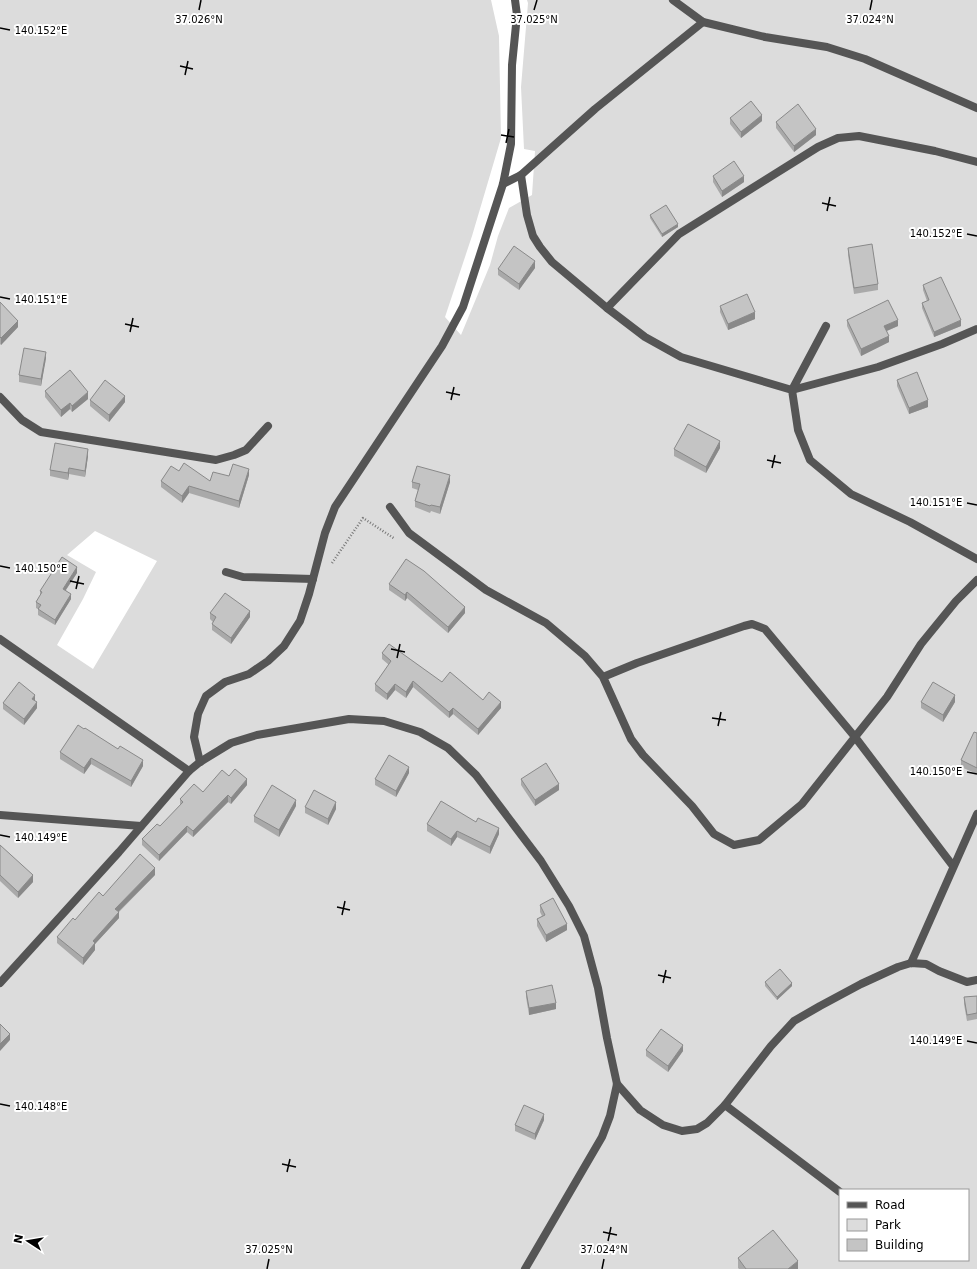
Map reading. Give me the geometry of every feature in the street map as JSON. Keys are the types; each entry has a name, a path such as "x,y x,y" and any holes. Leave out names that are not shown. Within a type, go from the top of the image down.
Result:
{"street":[{"path":"200,762 194,737 198,714 206,696 225,682 249,674 268,661 284,646 300,621 314,575 324,533 335,507 442,346 463,307 503,184 511,144 512,65 517,15 515,0"},
{"path":"673,0 703,22 757,35 827,47 865,60 977,108"},
{"path":"503,184 520,175 595,109 703,22"},
{"path":"606,308 679,234 818,147 838,138 859,136 935,150 977,162"},
{"path":"520,175 527,215 533,236 540,248 552,262 606,308 645,337 681,357 792,390 878,367 942,344 977,329"},
{"path":"826,326 792,390 798,430 810,460 851,494 910,522 977,559"},
{"path":"0,398 22,420 41,432 216,460 246,450 268,426"},
{"path":"390,507 410,533 486,590 546,623 585,656 603,677 631,739 643,755 692,806 714,834 734,845 759,840 802,804 887,697 921,644 956,601 977,580"},
{"path":"226,572 243,577 314,575"},
{"path":"603,677 637,663 744,626 752,624 765,629 855,737 953,866"},
{"path":"0,639 189,771"},
{"path":"0,983 189,771 200,762 231,743 257,735 349,719 384,721 420,732 448,748 476,775 542,861 569,906 584,936 598,988 606,1038 617,1084 610,1116 602,1137 525,1269"},
{"path":"911,963 977,814"},
{"path":"0,815 141,826"},
{"path":"617,1084 640,1110 663,1125 682,1131 697,1129 708,1123 771,1046 794,1021 861,984 898,967 911,963 926,964 967,982 977,980"},
{"path":"724,1105 839,1191"}],"path":[{"path":"314,575 328,570 363,518 399,541"}],"green space":[{"path":"0,0 491,0 499,36 501,138 472,236 445,317 461,335 490,265 498,236 509,208 532,195 535,151 524,149 521,87 528,3 527,0 977,0 977,1269 0,1269","holes":["95,531 157,561 93,669 57,645 83,599 96,572 67,555"]}],"building":[{"path":"751,101 762,115 741,132 730,118"},
{"path":"798,104 816,129 794,146 776,122"},
{"path":"734,161 744,176 722,191 713,176"},
{"path":"666,205 678,224 662,234 650,215"},
{"path":"872,244 878,284 854,288 848,248"},
{"path":"514,246 535,261 519,284 498,269"},
{"path":"941,277 961,320 934,332 922,303 929,300 923,285"},
{"path":"747,294 755,312 728,324 720,306"},
{"path":"888,300 898,320 884,326 889,336 861,349 847,320"},
{"path":"0,302 18,321 1,338 0,337"},
{"path":"24,348 46,352 41,379 19,375"},
{"path":"70,370 88,392 72,406 70,403 61,410 45,391"},
{"path":"917,372 928,400 909,408 897,380"},
{"path":"105,380 125,396 109,415 90,400"},
{"path":"688,424 720,441 706,467 674,449"},
{"path":"55,443 88,449 85,471 69,468 68,473 50,470"},
{"path":"184,463 210,481 213,472 229,476 233,464 249,469 239,501 189,486 182,496 161,481 171,466 179,471"},
{"path":"417,466 450,475 440,507 430,506 415,501 420,484 412,482"},
{"path":"62,557 77,567 63,589 71,594 55,620 38,609 41,605 36,602 42,592 40,591"},
{"path":"406,559 424,571 465,607 448,627 407,592 405,595 389,584"},
{"path":"225,593 250,611 231,638 212,624 216,617 210,613"},
{"path":"389,644 442,682 450,672 483,700 489,692 501,702 478,729 453,708 449,712 413,681 406,692 395,684 387,694 375,684 391,661 382,653"},
{"path":"19,682 35,695 32,699 37,702 24,719 3,703"},
{"path":"933,682 955,695 943,715 921,702"},
{"path":"78,725 118,749 120,746 143,760 131,781 91,758 84,768 60,752"},
{"path":"974,732 977,733 977,768 961,760"},
{"path":"389,755 409,767 396,791 375,779"},
{"path":"546,763 559,784 535,800 521,779"},
{"path":"235,769 247,779 231,798 228,795 193,831 187,826 159,855 142,839 157,824 160,826 183,802 180,799 194,784 203,792 222,770 229,776"},
{"path":"272,785 296,800 279,830 254,816"},
{"path":"314,790 336,802 328,819 305,807"},
{"path":"441,801 476,822 478,818 499,828 490,847 457,831 451,839 427,824"},
{"path":"0,845 33,875 18,892 0,875"},
{"path":"140,854 155,868 115,909 119,912 93,941 95,943 83,958 57,937 73,918 75,920 99,892 103,896"},
{"path":"553,898 567,924 546,935 537,919 545,915 540,905"},
{"path":"780,969 792,983 777,997 765,982"},
{"path":"552,985 556,1003 529,1008 526,991"},
{"path":"977,996 977,1013 967,1015 964,997"},
{"path":"0,1024 10,1034 0,1044"},
{"path":"661,1029 683,1045 668,1066 646,1050"},
{"path":"524,1105 544,1114 535,1134 515,1125"},
{"path":"773,1230 798,1261 788,1269 746,1269 738,1258"}]}
